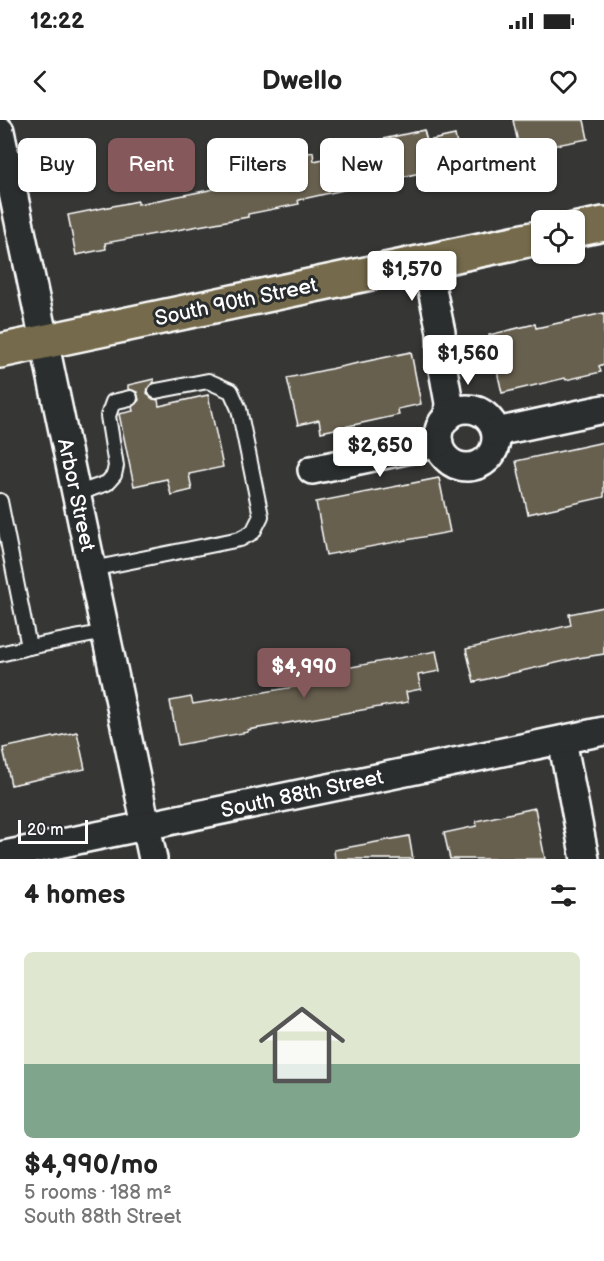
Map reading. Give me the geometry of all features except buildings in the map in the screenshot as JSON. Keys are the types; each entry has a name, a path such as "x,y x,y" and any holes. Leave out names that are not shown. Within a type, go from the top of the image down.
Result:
{"main road":[{"path":"585,228 604,224"},
{"name":"South 90th Street","path":"0,351 531,239"}],"street":[{"name":"Arbor Street","path":"0,131 153,859"},
{"path":"426,261 441,332 442,364 449,403 448,417"},
{"path":"441,332 458,359 465,394 474,410"},
{"path":"496,432 604,409"},
{"path":"474,410 488,417 496,432 496,443 492,453 483,462 473,466 461,466 451,462 443,453 439,443 441,426 457,411 474,410"},
{"path":"312,470 439,443"},
{"name":"South 88th Street","path":"0,856 604,731"},
{"path":"562,740 585,859"}],"lane":[{"path":"92,569 240,539 253,532 261,516 239,409 231,391 208,381 156,391"},
{"path":"76,494 107,483 114,475 116,466 108,416 113,402 130,398"},
{"path":"0,504 29,648"},
{"path":"0,654 105,632"}]}
